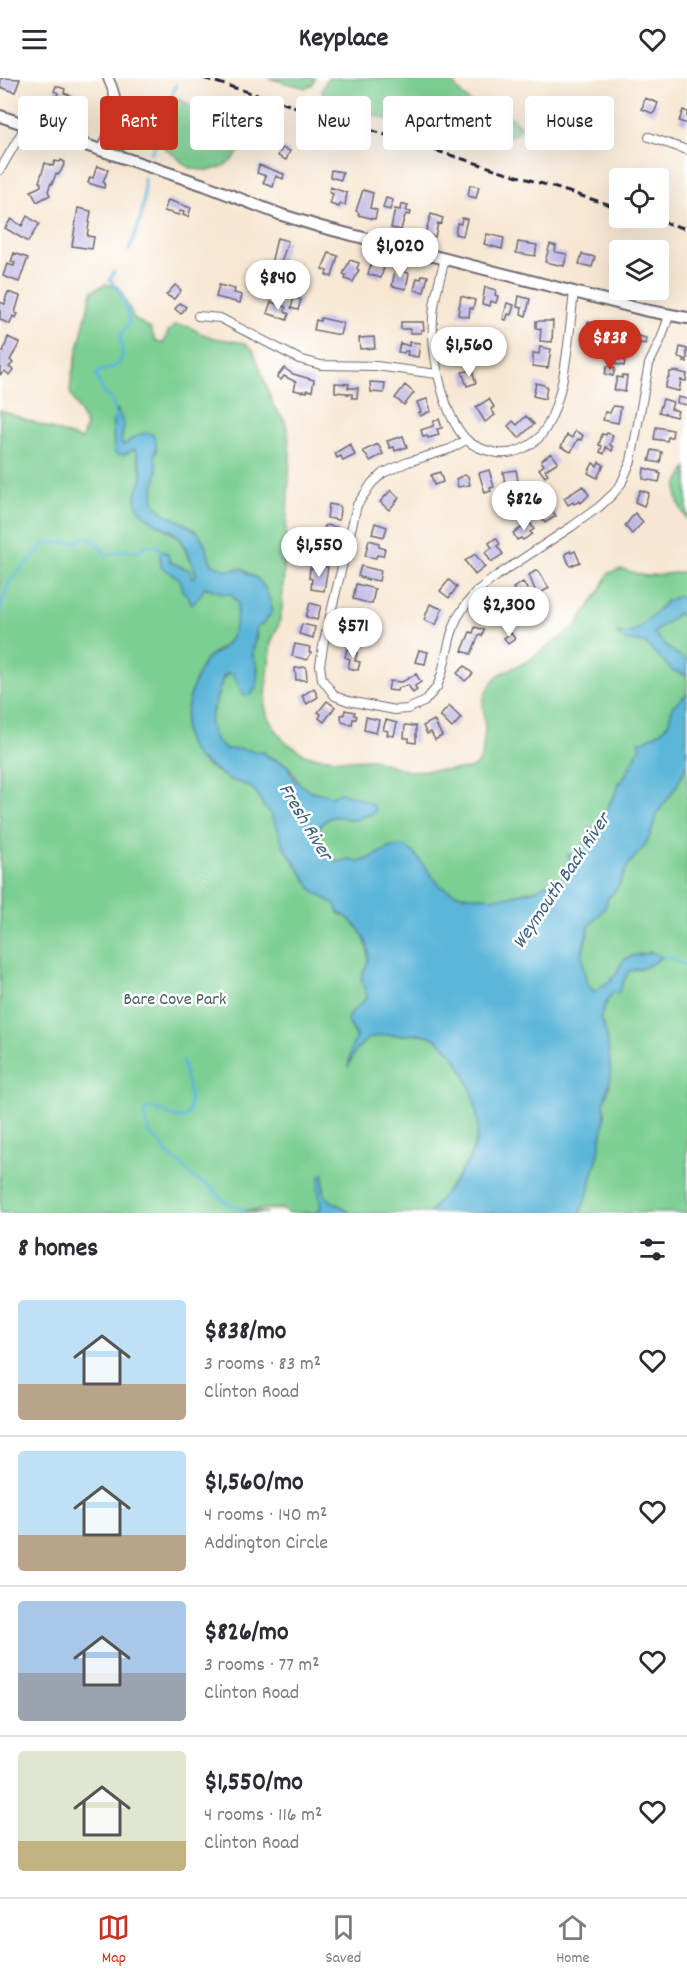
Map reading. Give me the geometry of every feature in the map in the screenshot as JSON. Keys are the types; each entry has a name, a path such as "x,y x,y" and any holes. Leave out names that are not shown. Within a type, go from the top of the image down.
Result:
{"main road":[{"path":"0,116 18,122"},
{"path":"103,150 321,227 669,316 687,318"}],"street":[{"path":"108,78 116,96"},
{"path":"649,137 687,150"},
{"path":"0,170 18,139"},
{"path":"445,259 435,298 433,319 437,374 457,426 466,440 483,450 501,453 518,451 542,435 552,416 560,388 574,292"},
{"path":"198,316 220,318 299,359 321,365 376,366 437,374"},
{"path":"466,440 450,449 408,462 383,473 372,483 357,505 326,630 320,665 322,679 335,696 348,701 395,710 407,709 424,702 437,687 451,635 458,618 472,597 498,575 590,514 613,494 621,484 631,460 649,364 669,316"}],"green space":[{"path":"268,78 315,78 313,84 306,88"},
{"path":"327,78 451,78 463,96 383,96 383,118 371,114 371,96 323,96 322,91"},
{"path":"178,99 190,107 190,150 241,150 225,165 212,170 189,167 168,150 178,150"},
{"path":"513,119 521,128 513,135"},
{"name":"Bare Cove Park","path":"105,284 119,287 134,318 151,329 155,341 163,344 168,332 175,325 190,327 214,338 245,343 253,350 274,407 285,421 290,456 282,608 279,624 271,643 265,706 268,718 283,740 304,754 347,760 372,759 409,771 470,769 482,757 485,730 483,703 485,694 493,682 500,674 528,661 576,626 609,573 621,569 646,576 687,570 687,604 678,596 667,601 638,629 630,633 618,634 625,640 645,643 673,671 687,675 687,694 674,706 668,724 644,741 621,783 618,783 618,788 595,831 574,857 569,855 571,863 561,880 552,885 506,897 460,895 441,887 427,871 389,848 358,862 350,859 337,862 333,860 318,841 316,831 320,826 335,817 350,820 373,814 355,797 344,794 328,796 308,790 300,784 288,766 267,755 250,750 227,750 212,734 210,721 224,677 231,673 238,682 256,681 258,667 254,661 253,651 257,638 256,628 271,603 264,587 257,579 244,569 226,570 212,564 199,534 157,507 154,503 153,492 157,469 154,458 157,450 128,442 123,445 121,443 124,424 113,422 114,452 135,449 141,476 136,495 157,524 179,537 196,573 192,579 184,567 173,563 160,549 161,567 178,576 183,585 205,587 231,594 238,602 236,625 231,638 207,659 194,685 185,720 187,740 204,764 228,779 248,785 255,791 277,826 283,845 314,892 335,904 338,913 357,927 365,940 368,956 362,977 367,996 363,1003 350,1013 350,1026 355,1040 349,1065 358,1048 370,1038 384,1035 424,1035 441,1043 451,1053 468,1081 477,1113 476,1140 468,1161 430,1213 350,1213 327,1197 324,1175 321,1208 315,1213 288,1213 282,1209 245,1210 267,1213 0,1213 0,410 82,440 86,425 70,392 72,374 92,291"},
{"path":"687,468 687,519 679,506 676,494 679,481"},
{"path":"678,613 682,616 687,614 687,661 668,648 654,633"},
{"path":"687,764 687,1213 580,1213 590,1188 598,1156 605,1115 604,1102 610,1086 604,1025 600,1019 608,998 613,993 618,993 628,972 644,968 662,957 651,952 634,955 624,960 613,978 594,993 586,981 582,956 590,925 605,908 608,898 618,887 628,865 650,835 658,812 676,787"}],"water":[{"path":"117,409 124,424 121,443 124,445 144,433 153,434 155,437 157,471 153,495 157,507 199,534 212,564 227,570 244,569 248,574 254,576 265,589 273,611 262,625 256,628 253,654 258,669 257,686 252,694 244,696 231,673 223,677 212,710 210,726 216,740 226,749 264,752 268,757 287,765 294,779 308,790 331,796 340,793 351,795 372,804 376,809 373,814 362,816 357,820 332,817 316,830 323,849 337,862 350,859 358,862 366,860 398,846 406,847 414,853 441,887 460,895 507,897 536,890 545,884 552,885 561,880 571,863 568,855 575,857 591,837 589,828 596,831 618,788 618,782 621,783 641,746 638,741 644,741 661,731 668,724 673,706 687,694 687,764 676,787 658,812 644,847 628,865 618,887 608,898 605,908 590,925 585,940 582,956 586,981 594,992 613,978 624,960 634,955 651,952 663,957 644,968 628,972 618,994 613,993 608,998 600,1019 604,1025 608,1044 611,1076 604,1102 605,1115 598,1156 590,1188 580,1213 430,1213 465,1167 474,1147 478,1123 473,1094 452,1054 428,1035 373,1037 361,1044 348,1068 352,1046 356,1039 347,1020 367,996 362,976 369,957 366,941 357,927 338,912 335,904 314,892 283,845 277,826 255,791 247,785 226,778 197,757 188,743 185,720 193,689 206,660 222,649 233,634 238,603 231,594 205,587 192,604 182,591 179,579 161,567 160,549 168,554 170,562 189,570 192,578 196,573 180,538 148,518 136,503 142,470 135,449 122,455 114,452 113,422"},
{"path":"678,596 686,603 687,614 682,616 677,613 654,633 668,648 687,661 687,675 673,671 645,643 625,640 617,634 630,633 638,629 667,601"},
{"path":"324,1174 323,1184 326,1196 350,1213 315,1213 321,1208 318,1187 320,1176"}],"building":[{"path":"1,78 20,79 15,92 0,87"},
{"path":"56,86 65,89 64,93 72,96 57,96 58,93 54,91"},
{"path":"645,98 658,103 654,114 642,109"},
{"path":"683,110 687,112 687,124 679,121"},
{"path":"284,149 290,151 286,160 278,156"},
{"path":"61,160 65,162 51,183 48,191 50,195 37,202 31,191 41,186 39,182 45,163 53,166 55,161 60,162"},
{"path":"259,165 284,174 283,179 276,176 273,187 263,183 266,176 257,173"},
{"path":"97,166 108,170 103,182 105,183 104,188 88,183 90,177 93,178"},
{"path":"331,170 343,172 341,180 330,177"},
{"path":"470,185 479,187 476,198 468,196"},
{"path":"330,187 347,193 345,205 340,204 339,207 330,204 333,194 329,192"},
{"path":"363,190 373,193 370,208 377,210 375,219 358,215 356,211"},
{"path":"386,198 393,200 390,210 383,208"},
{"path":"168,200 191,208 188,217 180,211 179,215 164,211"},
{"path":"401,204 408,206 406,211 411,212 410,215 406,214 401,230 391,228 395,209 400,210"},
{"path":"78,208 91,211 87,236 94,237 92,249 72,246"},
{"path":"431,214 443,218 441,224 438,223 435,237 425,234"},
{"path":"27,216 39,224 28,242 5,228 11,219 22,226"},
{"path":"462,218 467,219 463,236 455,234 457,223 461,224"},
{"path":"487,234 504,238 502,249 484,244"},
{"path":"277,238 288,241 278,266 271,264"},
{"path":"518,242 537,245 535,256 516,253"},
{"path":"550,244 556,246 555,252 567,254 564,266 545,262"},
{"path":"14,253 28,258 19,282 3,276 7,264 14,266 15,263 11,262"},
{"path":"329,253 338,256 332,277 326,275 327,271 322,269"},
{"path":"582,254 595,257 592,267 579,264"},
{"path":"350,260 359,263 357,269 359,270 353,282 345,279 346,275 343,274"},
{"path":"371,264 384,267 381,278 368,274"},
{"path":"395,270 409,273 406,289 392,286"},
{"path":"277,274 287,277 285,283 275,280"},
{"path":"422,275 428,276 424,292 414,290 417,278 421,279"},
{"path":"175,285 181,290 174,299 166,295"},
{"path":"219,285 235,289 234,293 242,295 240,303 216,297"},
{"path":"485,287 496,290 495,295 498,296 496,303 491,301 490,306 482,304"},
{"path":"8,292 20,296 15,313 18,314 16,318 13,316 10,324 0,320 0,302 5,304"},
{"path":"461,296 475,300 473,309 470,308 469,317 458,315"},
{"path":"519,296 530,299 526,316 521,314 522,308 517,307"},
{"path":"294,297 301,300 298,310 291,308"},
{"path":"271,302 286,307 285,312 289,314 287,320 267,313"},
{"path":"180,303 186,307 181,314 175,309"},
{"path":"507,303 514,305 511,315 508,314 506,320 503,319"},
{"path":"321,318 343,323 340,335 314,330 316,320 320,321"},
{"path":"536,321 553,321 552,342 540,341 541,329 536,328"},
{"path":"401,322 423,322 424,330 421,330 421,333 410,333 410,329 401,329"},
{"path":"588,322 600,326 597,335 586,331"},
{"path":"606,326 618,329 615,339 603,336"},
{"path":"631,334 646,338 645,344 640,343 639,347 628,344"},
{"path":"8,337 20,343 10,360 13,363 9,367 13,370 9,375 5,371 0,375 0,353 3,352"},
{"path":"374,337 375,348 360,349 359,338"},
{"path":"458,338 468,338 469,355 459,356"},
{"path":"409,342 420,343 418,357 407,355 408,351 398,352 400,343 409,346"},
{"path":"540,347 551,349 548,368 533,366 533,353 539,354"},
{"path":"680,347 687,349 687,362 678,357"},
{"path":"611,358 625,361 624,366 610,363"},
{"path":"607,366 615,368 613,376 605,374"},
{"path":"284,368 293,374 314,380 312,391 294,390 296,382 284,376 281,380 277,377"},
{"path":"472,370 476,383 467,386 462,372"},
{"path":"670,372 687,374 686,381 681,380 679,391 665,388"},
{"path":"622,375 627,376 625,392 614,390 617,377 622,378"},
{"path":"370,382 385,383 384,393 371,392"},
{"path":"335,383 349,384 348,388 358,388 357,398 352,398 352,394 335,392"},
{"path":"536,383 547,386 545,399 533,396"},
{"path":"405,385 414,393 404,405 395,398"},
{"path":"678,397 687,399 687,405 677,403"},
{"path":"427,399 431,411 420,416 418,413 421,412 417,402"},
{"path":"489,399 494,407 491,409 495,415 485,422 476,407"},
{"path":"663,399 673,402 671,409 678,411 676,417 659,412"},
{"path":"613,406 621,407 618,423 603,420 605,412 610,413"},
{"path":"526,416 534,424 519,438 508,426 513,421 517,425"},
{"path":"439,419 442,428 437,429 439,435 423,437 421,430 433,426 434,421"},
{"path":"656,427 673,430 672,437 668,437 667,441 654,439"},
{"path":"575,431 583,435 571,452 561,447 567,435 572,438"},
{"path":"602,434 613,435 610,445 613,447 612,451 606,447 604,454 600,452 602,446 599,445"},
{"path":"403,436 407,447 395,451 394,447 390,448 387,441"},
{"path":"350,444 355,455 343,461 341,456 337,458 335,453"},
{"path":"378,444 383,454 370,461 363,451"},
{"path":"652,450 662,452 660,463 649,461"},
{"path":"551,453 558,462 545,470 548,474 545,477 539,469 544,465 541,461"},
{"path":"599,462 604,465 597,478 588,473 593,463 597,466"},
{"path":"644,468 659,472 661,474 659,482 643,479"},
{"path":"489,470 494,487 485,493 479,473"},
{"path":"516,470 518,481 505,483 503,472"},
{"path":"440,472 443,482 434,485 431,475"},
{"path":"464,475 468,476 470,485 458,487 456,479"},
{"path":"583,486 589,495 581,503 580,501 574,504 573,502 568,505 564,498"},
{"path":"391,490 399,498 389,510 380,502"},
{"path":"640,490 649,493 644,506 635,502"},
{"path":"329,504 340,506 339,520 327,518"},
{"path":"552,506 556,516 545,523 539,514"},
{"path":"635,513 643,522 632,534 625,526"},
{"path":"375,523 387,527 384,537 372,534"},
{"path":"530,523 534,529 530,532 532,534 523,540 521,538 517,540 513,533"},
{"path":"327,525 340,528 334,545 323,543 324,538 322,537"},
{"path":"496,538 500,544 497,546 503,554 491,562 485,552 492,548 489,543"},
{"path":"369,540 379,543 379,547 385,549 383,556 377,555 376,558 365,556"},
{"path":"570,551 571,553 575,551 580,562 570,566 565,554"},
{"path":"475,554 485,567 475,575 465,561"},
{"path":"318,565 328,567 324,591 311,589 310,568 317,569"},
{"path":"361,566 381,571 379,581 358,576"},
{"path":"537,570 549,588 537,595 529,575"},
{"path":"449,580 457,587 449,598 440,591"},
{"path":"523,582 534,601 526,605 522,604 513,588"},
{"path":"356,584 375,589 372,604 353,599"},
{"path":"310,603 321,606 317,620 306,617"},
{"path":"430,604 442,609 436,625 424,620"},
{"path":"302,624 315,627 313,638 299,634"},
{"path":"475,627 484,630 482,636 479,635 471,654 462,651 470,632 473,633"},
{"path":"348,630 370,636 368,642 346,639"},
{"path":"511,633 515,639 508,644 504,638"},
{"path":"295,644 310,647 309,652 311,653 307,660 292,656"},
{"path":"347,649 358,650 355,661 360,662 358,670 348,668 350,659 345,657"},
{"path":"419,650 428,652 425,664 415,662"},
{"path":"465,666 473,674 465,681 457,673"},
{"path":"306,667 307,680 296,680 295,668"},
{"path":"416,674 421,682 415,686 417,690 413,693 408,685 398,688 397,691 388,690 390,681 402,682"},
{"path":"314,688 318,697 307,704 302,696"},
{"path":"327,701 335,707 324,722 319,718 321,714 318,712"},
{"path":"449,706 461,718 452,728 440,716"},
{"path":"345,710 355,712 354,715 357,716 353,719 352,725 342,722 341,715 344,715"},
{"path":"366,717 379,720 376,733 364,730"},
{"path":"386,720 397,723 394,736 387,735 388,731 383,730"},
{"path":"434,720 442,736 435,740 431,732 427,734 423,726"},
{"path":"405,725 416,726 416,743 409,742 409,738 404,738"}],"waterway":[{"name":"Fresh River","path":"151,153 162,135 167,108 176,85"},
{"name":"Fresh River","path":"129,250 141,215 144,178"},
{"name":"Fresh River","path":"114,272 110,280 122,298 129,322 120,337 122,357 118,365 99,371 96,376 105,395 112,399 116,418"},
{"path":"0,611 8,585 46,543 77,542 85,536 95,541 106,555 127,550 139,552 143,546 157,546 161,552"},
{"path":"663,957 672,958 687,967"},
{"path":"182,1060 190,1097 188,1114 183,1118 174,1117 157,1110 146,1109 144,1116 149,1133 160,1143 167,1154 196,1180 210,1186 226,1203 244,1210"}],"railway":[{"path":"203,78 609,205"},
{"path":"669,224 687,229"}],"water label":[{"name":"Weymouth Back River","path":"560,880"}]}
